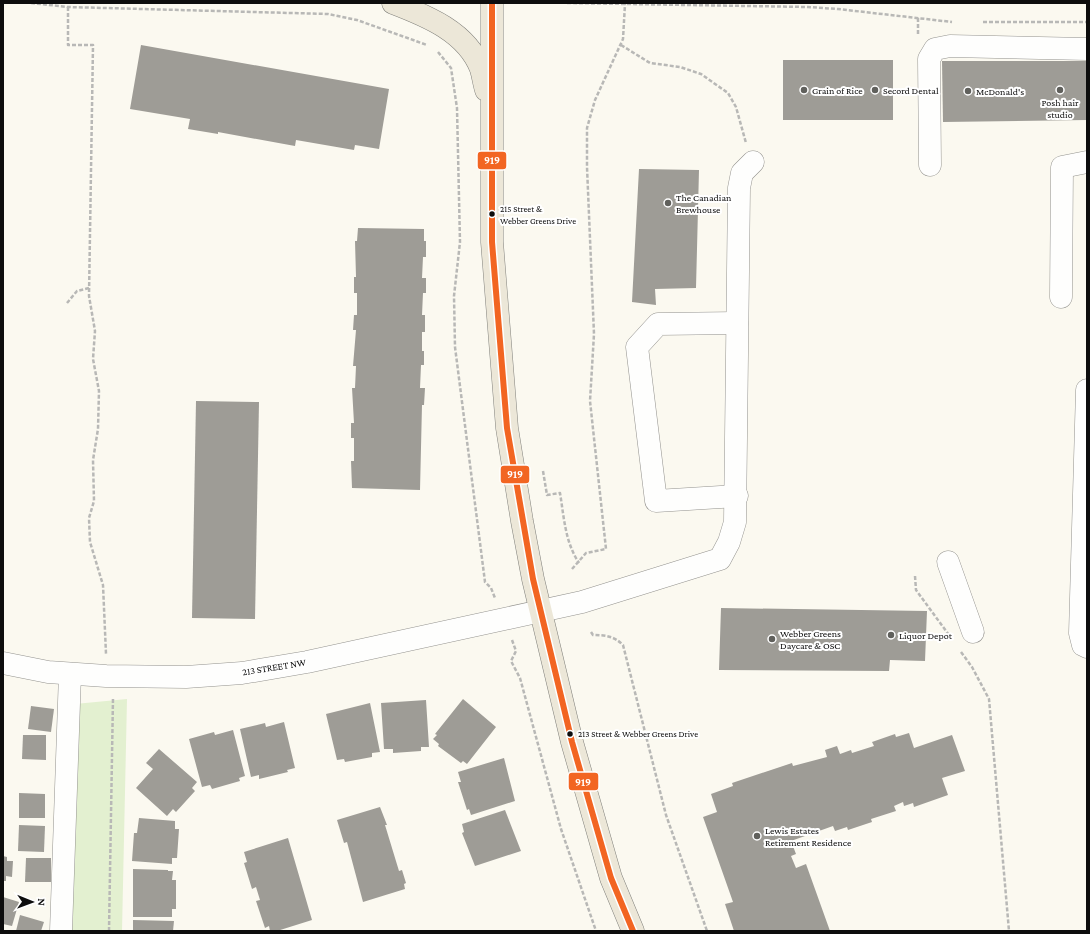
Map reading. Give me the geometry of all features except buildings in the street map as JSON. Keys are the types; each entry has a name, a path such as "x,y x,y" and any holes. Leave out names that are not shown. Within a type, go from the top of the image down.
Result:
{"main road":[{"path":"393,3 436,21 459,37 470,50 480,69 492,117"},
{"path":"492,3 492,242 508,428 522,521 541,612 572,742 611,878 633,931"}],"street":[{"path":"930,165 929,59 935,49 950,46 1087,49"},
{"path":"737,323 658,324 637,347 656,500 737,496 739,188 742,173 753,162"},
{"path":"1060,297 1062,167 1087,162"},
{"path":"1087,390 1080,633 1083,645 1087,647"},
{"name":"213 STREET NW","path":"3,663 48,672 106,676 186,677 242,673 307,662 541,612 582,602 720,559 729,542 736,522 737,496"},
{"path":"948,562 973,632"},
{"path":"61,931 70,674"}],"path":[{"path":"31,3 68,7 328,14 357,20 426,44 445,59 451,68 457,108 460,242 454,296 455,347 485,582 491,588"},
{"path":"567,3 838,8 933,21 960,22"},
{"path":"572,569 579,563 586,553 606,549 590,401 594,334 587,175 587,128 595,100 622,39 625,4"},
{"path":"68,7 68,45 93,45 89,296 95,331 93,359 99,391 98,429 93,460 94,501 89,518 89,531 91,549 103,585 105,602 106,676 113,697 109,931"},
{"path":"976,22 1087,22"},
{"path":"620,45 650,63 680,67 701,74 728,93 736,107 740,125 753,162"},
{"path":"67,303 77,291 89,288"},
{"path":"543,471 547,495 560,493 568,541 573,554 579,563"},
{"path":"916,576 916,590 952,638"},
{"path":"591,632 593,635 607,635 617,639 623,645 666,815 708,931"},
{"path":"960,650 972,666 989,699 1009,931"},
{"path":"516,651 510,661 520,678 561,829 596,931"}],"green space":[{"path":"127,699 122,931 71,931 75,704"}],"transit line":[{"name":"919","path":"492,3 492,242 507,428 533,579 572,742 611,878 633,931"}],"place":[{"name":"Grain of Rice","path":"804,90"},
{"name":"Secord Dental","path":"875,90"},
{"name":"Posh hair studio","path":"1060,90"},
{"name":"McDonald's","path":"968,91"},
{"name":"The Canadian Brewhouse","path":"668,203"},
{"name":"215 Street & Webber Greens Drive","path":"492,214"},
{"name":"Liquor Depot","path":"891,635"},
{"name":"Webber Greens Daycare & OSC","path":"772,639"},
{"name":"213 Street & Webber Greens Drive","path":"570,734"},
{"name":"Lewis Estates Retirement Residence","path":"757,836"}]}
